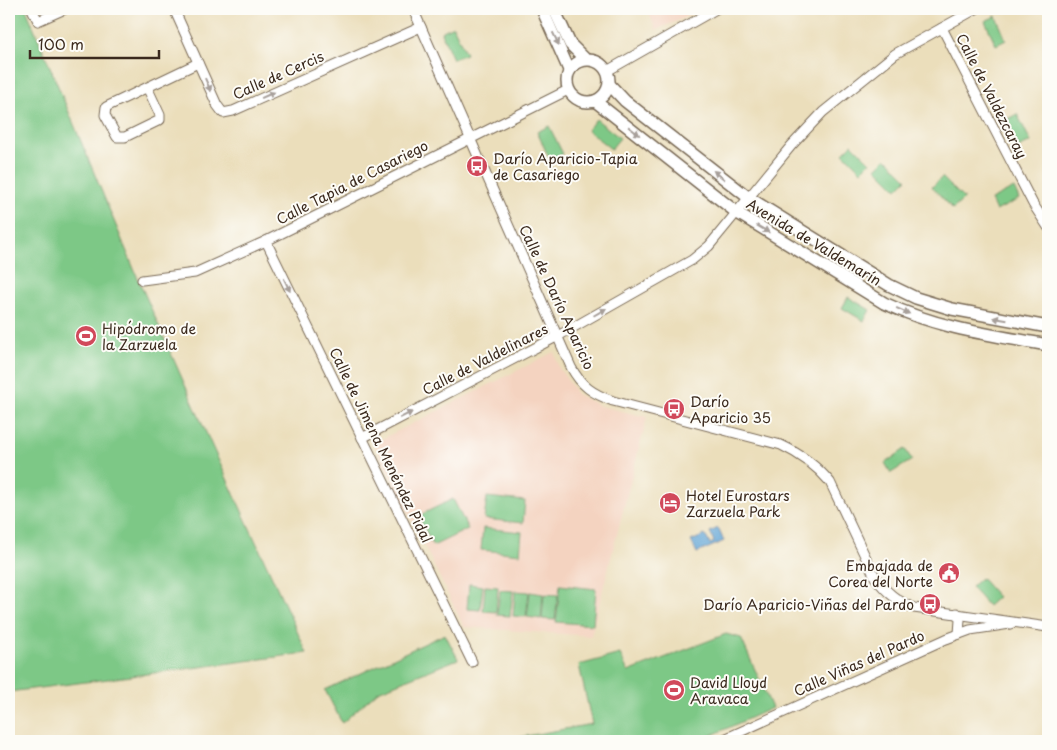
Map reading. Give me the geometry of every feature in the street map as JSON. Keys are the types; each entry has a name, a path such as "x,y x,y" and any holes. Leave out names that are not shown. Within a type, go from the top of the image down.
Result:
{"street":[{"path":"32,9 38,21 65,9"},
{"name":"Calle de Cercis","path":"174,9 217,105 223,113 233,111 421,27"},
{"name":"Calle de Darío Aparicio","path":"413,9 577,379 595,394 613,401 780,444 798,453 821,471 830,482 883,588 903,604 914,608 1048,627"},
{"path":"542,9 569,70"},
{"path":"554,9 570,44 585,59 600,63 607,72 609,84 605,93 595,101 587,102 577,99 568,90 566,82 569,70 576,63 585,59"},
{"path":"607,72 716,9"},
{"name":"Calle de Valdelinares","path":"362,438 558,336 692,260 709,246 791,146 823,112 895,54 976,9"},
{"name":"Calle de Valdezcaray","path":"942,28 1033,204 1048,227"},
{"path":"147,87 160,115 160,120 125,138 116,137 105,115 106,106 198,63"},
{"name":"Avenida de Valdemarín","path":"609,84 625,101 749,198 889,285 916,298 952,309 1048,328"},
{"name":"Calle Tapia de Casariego","path":"142,280 195,273 266,241 568,90"},
{"name":"Avenida de Valdemarín","path":"595,101 736,212 884,303 908,314 955,329 1048,345"},
{"name":"Calle de Jimena Menéndez Pidal","path":"266,241 472,662"},
{"path":"957,613 960,620 959,634"},
{"path":"970,630 971,615"},
{"name":"Calle Viñas del Pardo","path":"720,741 959,634 970,630 1014,623"}],"shaded area":[{"path":"647,9 698,9 684,18 656,30"},
{"path":"554,352 559,368 577,394 600,406 647,417 591,636 464,627 374,443"}],"green space":[{"name":"Hipódromo de la Zarzuela","path":"9,9 26,9 139,281 307,653 9,692"},
{"path":"996,16 1006,40 996,45 985,21"},
{"path":"453,26 466,54 453,59 441,32"},
{"path":"1017,114 1031,142 1018,148 1004,121"},
{"path":"596,119 620,138 611,149 587,130"},
{"path":"549,126 563,154 550,160 537,132"},
{"path":"852,144 870,162 861,171 843,153"},
{"path":"886,158 907,179 897,189 876,168"},
{"path":"942,177 964,199 953,209 932,187"},
{"path":"1014,188 1019,199 996,211 991,200"},
{"path":"848,297 870,310 864,321 842,308"},
{"path":"905,449 912,460 891,473 885,463"},
{"path":"487,497 525,501 523,523 484,519"},
{"path":"453,499 468,529 433,546 418,516"},
{"path":"483,528 522,532 520,554 481,550"},
{"path":"981,578 998,597 988,606 971,587"},
{"path":"469,584 483,586 480,610 467,609"},
{"path":"560,585 596,589 593,625 556,622"},
{"path":"485,586 498,587 496,612 483,611"},
{"path":"500,590 513,591 510,616 497,615"},
{"path":"515,591 529,592 526,617 513,616"},
{"path":"530,592 543,594 541,619 527,617"},
{"path":"544,594 558,595 555,620 542,619"},
{"path":"445,634 458,659 378,691 342,723 325,690"},
{"name":"David Lloyd Aravaca","path":"726,634 741,638 772,708 699,741 516,741 515,738 592,724 579,665 620,654 628,672"}],"water":[{"path":"718,528 724,541 697,553 691,541 705,535 710,544 714,542 710,532"}],"place":[{"name":"Darío Aparicio-Tapia de Casariego","path":"477,166"},
{"name":"Hipódromo de la Zarzuela","path":"86,336"},
{"name":"Darío Aparicio 35","path":"674,409"},
{"name":"Hotel Eurostars Zarzuela Park","path":"670,503"},
{"name":"Embajada de Corea del Norte","path":"949,573"},
{"name":"Darío Aparicio-Viñas del Pardo","path":"930,604"},
{"name":"David Lloyd Aravaca","path":"674,690"}]}
